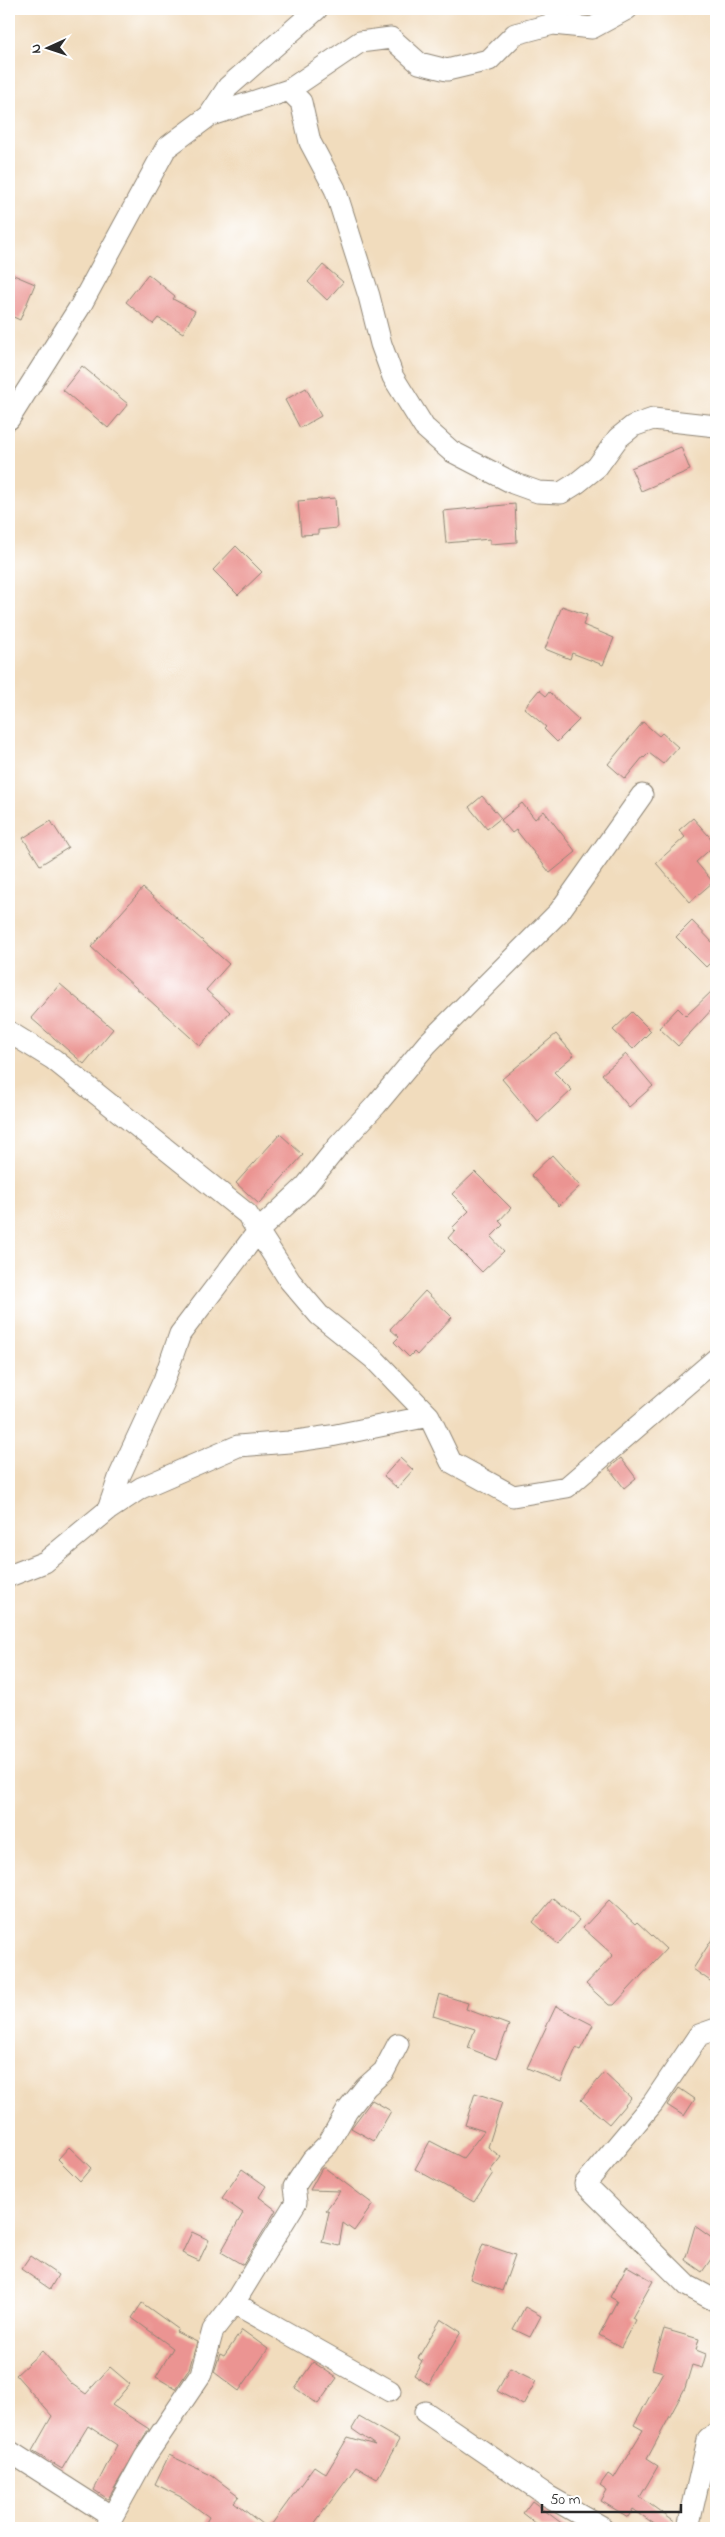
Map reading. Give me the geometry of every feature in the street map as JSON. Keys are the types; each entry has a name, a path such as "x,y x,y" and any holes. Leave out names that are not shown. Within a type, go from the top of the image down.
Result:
{"street":[{"path":"209,116 228,87 317,9"},
{"path":"9,419 81,306 166,148 209,116 289,90 360,42 391,38 419,62 447,70 489,60 515,34 553,24 592,28 627,9"},
{"path":"289,90 301,102 310,142 335,190 369,296 381,344 393,377 424,427 450,451 513,483 538,492 561,493 578,483 597,467 618,438 633,426 653,420 716,426"},
{"path":"108,1510 120,1474 164,1380 180,1334 259,1230 305,1187 338,1146 376,1105 427,1044 559,912 642,795"},
{"path":"9,1032 53,1059 248,1214 290,1281 319,1315 374,1358 428,1416 451,1462 513,1496 567,1487 716,1359"},
{"path":"9,1576 45,1562 108,1510 141,1488 238,1446 331,1436 428,1416"},
{"path":"716,2029 699,2035 652,2103 585,2184 688,2286 716,2301"},
{"path":"9,2451 109,2522 145,2457 201,2374 214,2330 234,2303 296,2202 294,2187 312,2160 328,2144 352,2105 366,2087 384,2071 398,2044"},
{"path":"234,2303 390,2392"},
{"path":"425,2412 548,2496 604,2528"},
{"path":"688,2528 708,2440 716,2433"}],"building":[{"path":"323,265 343,282 327,300 308,282"},
{"path":"9,273 35,284 20,320 9,315"},
{"path":"148,274 175,296 173,299 195,311 183,333 158,318 153,324 126,302"},
{"path":"82,366 128,404 108,428 63,390"},
{"path":"306,388 321,416 300,428 285,400"},
{"path":"681,447 690,470 641,491 631,468"},
{"path":"335,498 337,528 318,530 318,534 301,535 298,501"},
{"path":"515,504 517,542 490,544 490,539 446,543 443,511"},
{"path":"236,546 262,572 238,595 213,570"},
{"path":"562,606 587,615 583,625 614,638 603,665 572,653 570,659 545,649"},
{"path":"539,690 546,696 549,692 579,720 557,742 544,729 546,727 524,708"},
{"path":"643,722 659,736 662,733 678,747 663,764 649,753 643,757 625,779 608,764"},
{"path":"482,796 501,818 487,829 469,807"},
{"path":"522,803 535,819 544,811 576,852 550,873 516,830 512,833 501,820"},
{"path":"693,818 716,844 696,862 713,882 690,902 656,863 685,837 679,830"},
{"path":"51,821 68,848 40,865 23,838"},
{"path":"143,888 229,964 206,990 230,1012 200,1046 91,947"},
{"path":"692,921 716,946 716,957 706,967 676,937"},
{"path":"60,984 113,1029 84,1064 31,1018"},
{"path":"714,989 716,992 716,1005 678,1046 659,1028 678,1008 686,1016"},
{"path":"632,1012 651,1031 633,1049 613,1030"},
{"path":"556,1034 574,1055 554,1072 572,1090 538,1122 502,1079"},
{"path":"626,1054 653,1086 629,1107 602,1074"},
{"path":"280,1134 303,1155 259,1204 236,1183"},
{"path":"552,1155 580,1186 559,1206 531,1175"},
{"path":"475,1172 511,1208 499,1221 503,1225 491,1237 504,1251 482,1272 448,1238 455,1230 452,1228 469,1211 452,1194"},
{"path":"425,1291 452,1317 417,1355 414,1352 409,1357 394,1342 399,1337 390,1329"},
{"path":"400,1458 413,1470 397,1488 384,1476"},
{"path":"621,1458 636,1478 624,1488 609,1468"},
{"path":"553,1898 579,1920 558,1944 533,1922"},
{"path":"609,1900 635,1924 637,1922 666,1949 614,2005 609,2005 586,1984 613,1955 583,1928"},
{"path":"716,1933 716,1985 693,1969"},
{"path":"439,1994 468,2003 466,2009 509,2025 496,2059 468,2048 475,2029 433,2016"},
{"path":"556,2006 593,2025 580,2050 576,2048 561,2082 527,2068"},
{"path":"604,2073 631,2098 609,2124 581,2100"},
{"path":"679,2088 695,2099 684,2116 667,2105"},
{"path":"475,2093 502,2102 488,2147 501,2157 490,2171 493,2173 474,2202 415,2169 430,2141 463,2158 484,2131 465,2125"},
{"path":"372,2100 391,2111 374,2141 351,2128"},
{"path":"69,2147 91,2168 80,2181 58,2159"},
{"path":"322,2168 325,2168 373,2204 354,2231 343,2223 339,2246 322,2242 329,2212 326,2210 340,2191 310,2190"},
{"path":"242,2169 266,2186 259,2197 276,2210 243,2265 221,2252 243,2213 222,2198"},
{"path":"695,2226 716,2241 716,2252 702,2272 685,2260"},
{"path":"192,2232 209,2240 199,2261 182,2253"},
{"path":"483,2244 515,2255 502,2291 470,2279"},
{"path":"30,2256 58,2275 50,2289 21,2269"},
{"path":"627,2266 653,2281 632,2318 635,2320 621,2347 599,2335 617,2301 610,2297"},
{"path":"142,2303 178,2329 176,2332 197,2342 189,2369 176,2389 156,2377 173,2348 132,2318"},
{"path":"525,2307 541,2316 530,2337 513,2329"},
{"path":"441,2319 461,2332 429,2385 414,2375 422,2361 418,2358"},
{"path":"664,2329 699,2339 696,2350 706,2354 702,2368 692,2365 685,2388 647,2459 658,2466 640,2497 676,2523 676,2528 660,2528 633,2509 628,2517 601,2501 607,2490 600,2485 608,2474 614,2478 643,2430 634,2425 663,2372 652,2369"},
{"path":"242,2330 268,2349 239,2391 214,2372 220,2354 224,2356"},
{"path":"42,2351 72,2384 86,2394 110,2367 130,2384 112,2405 149,2429 108,2499 94,2490 117,2445 88,2426 62,2469 32,2451 52,2416 16,2375"},
{"path":"313,2362 337,2378 318,2404 295,2388"},
{"path":"510,2368 536,2381 523,2405 497,2391"},
{"path":"359,2417 399,2440 377,2479 356,2467 311,2528 269,2528 314,2466 326,2474 348,2437 375,2445 352,2429"},
{"path":"169,2455 211,2475 239,2496 234,2502 267,2528 203,2528 209,2517 183,2498 155,2484"},
{"path":"532,2501 568,2528 542,2528 523,2513"}]}
